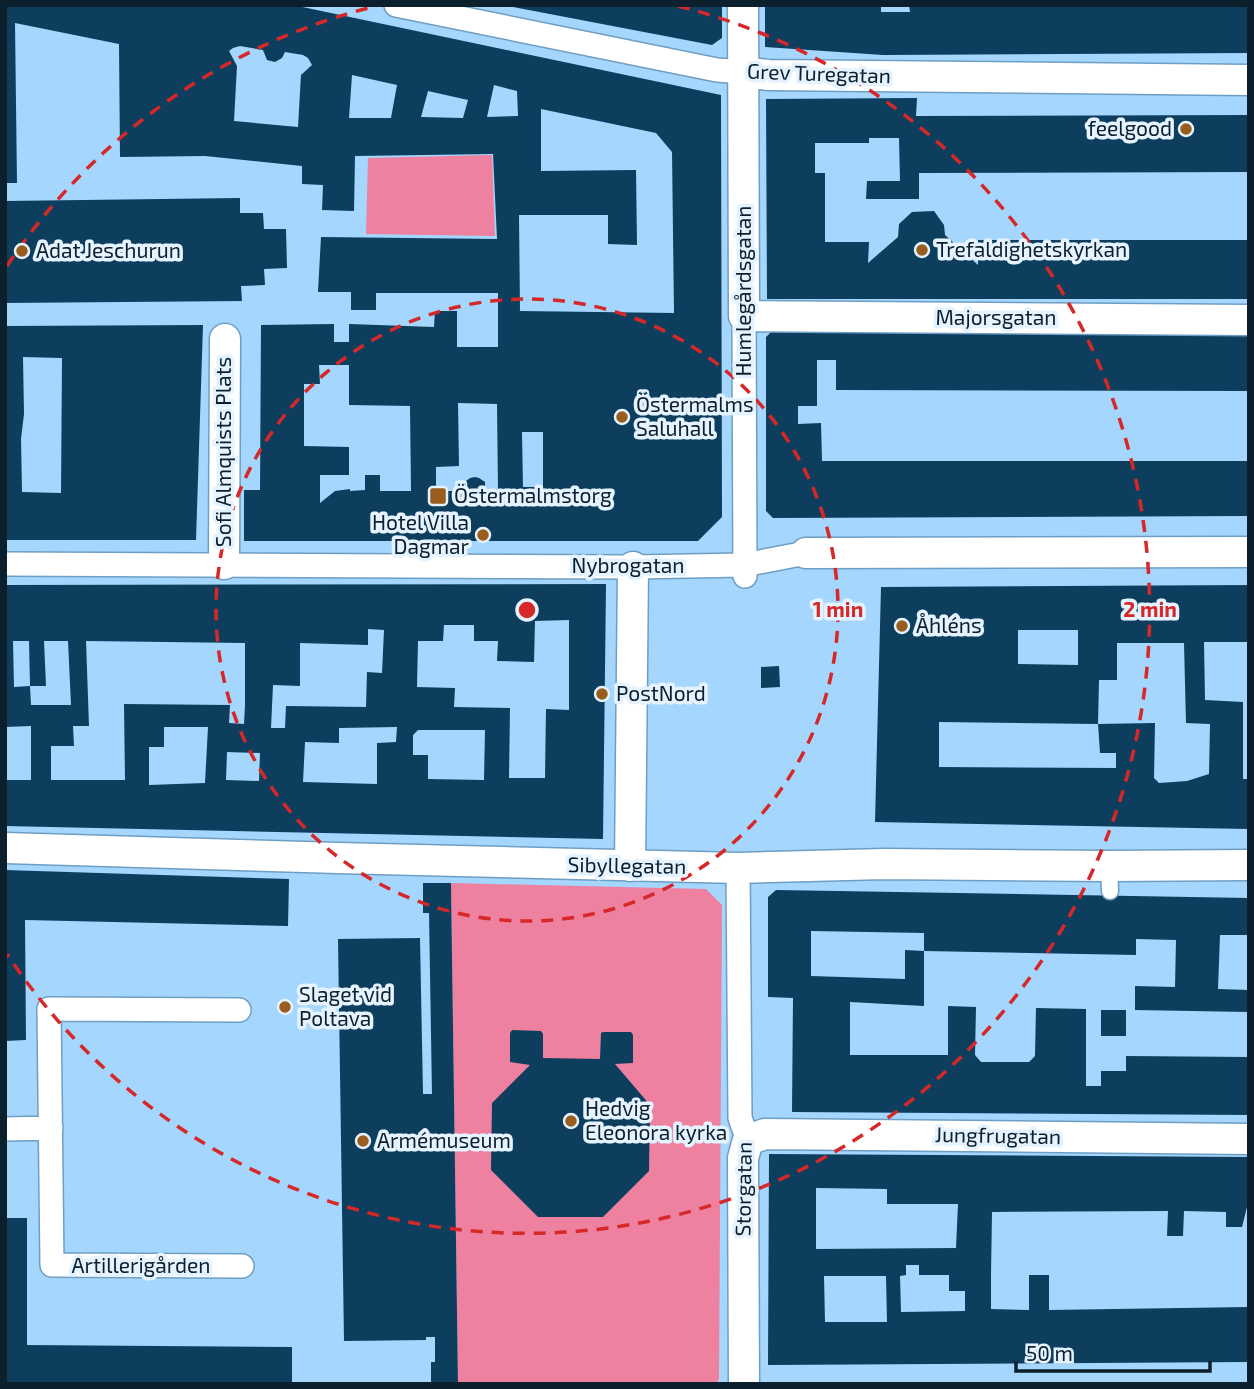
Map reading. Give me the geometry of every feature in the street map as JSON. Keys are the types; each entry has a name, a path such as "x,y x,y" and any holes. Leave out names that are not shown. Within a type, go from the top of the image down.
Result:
{"street":[{"name":"Grev Turegatan","path":"396,5 717,70 768,75 1249,80"},
{"name":"Humlegårdsgatan","path":"743,5 745,571"},
{"name":"Majorsgatan","path":"744,316 1249,320"},
{"name":"Sofi Almquists Plats","path":"223,564 225,339"},
{"name":"Nybrogatan","path":"5,564 633,566 745,571 806,553 1249,552"},
{"path":"630,866 633,566"},
{"name":"Sibyllegatan","path":"5,848 738,868 884,864 1109,878 1249,865"},
{"name":"Storgatan","path":"738,868 740,1118 748,1140 743,1158 744,1384"},
{"name":"Artillerigården","path":"239,1010 50,1009 52,1265 242,1266"},
{"path":"5,1129 51,1128"},
{"name":"Jungfrugatan","path":"748,1140 765,1134 1249,1139"}],"shaded area":[{"path":"492,155 495,236 366,234 368,158"},
{"path":"451,883 706,889 722,905 719,1380 714,1384 458,1384"}],"building":[{"path":"5,5 293,5 721,95 722,517 698,541 244,541 244,490 260,490 261,325 334,324 334,342 349,342 349,324 434,327 435,311 457,311 457,347 498,347 498,293 376,293 376,310 351,310 351,292 318,292 321,237 497,239 493,154 355,156 354,211 322,210 323,185 302,184 302,166 205,156 120,157 119,44 15,23 17,183 5,183","holes":["240,46 263,50 267,60 275,62 282,58 285,52 308,58 312,65 301,75 298,127 234,121 237,66 229,51","352,75 397,85 391,118 349,118","494,85 517,91 518,116 487,117","428,91 468,100 463,118 421,117","541,109 656,133 672,152 674,313 520,311 519,215 608,215 608,244 637,245 636,170 541,171","319,365 349,365 349,405 410,406 411,491 380,491 380,475 365,475 365,490 335,491 320,503 320,475 349,475 349,447 304,446 304,384 320,384","458,403 497,404 498,491 485,491 485,482 475,477 466,481 463,491 436,491 436,467 459,466","522,432 543,432 543,487 523,487"]},
{"path":"513,5 722,5 722,38 712,45"},
{"path":"765,5 881,5 881,12 910,12 909,5 1249,5 1249,53 883,55 765,47"},
{"path":"917,98 916,116 1249,115 1249,172 919,173 919,199 866,199 867,181 900,181 899,138 869,138 869,143 815,143 815,173 825,173 825,242 869,242 868,263 898,237 899,224 912,212 934,211 944,225 945,235 978,265 978,240 1249,240 1249,299 767,299 766,99"},
{"path":"240,198 240,213 263,213 264,229 286,229 287,268 264,269 265,285 241,286 242,301 5,303 5,201"},
{"path":"203,325 196,540 5,540 5,326","holes":["23,357 62,358 61,493 22,492"]},
{"path":"772,331 1249,335 1249,391 836,390 836,360 817,360 817,406 798,406 798,424 821,423 822,461 1249,461 1249,516 773,518 766,511 766,337"},
{"path":"606,584 603,839 5,826 5,780 31,780 31,726 5,727 5,585","holes":["569,620 569,710 546,709 545,778 509,778 510,708 454,707 455,688 417,687 418,641 443,641 444,625 474,625 474,641 498,641 497,661 534,662 535,621","368,629 384,630 382,673 367,672 366,707 286,706 285,728 271,728 273,685 300,686 300,643 368,645","13,641 29,641 30,686 14,687","44,641 68,641 71,705 31,705 30,686 46,686","86,641 245,643 244,724 229,723 230,705 124,704 125,780 51,780 51,746 74,746 73,726 89,726","164,727 208,727 205,783 149,785 149,747 164,747","397,727 396,742 377,743 377,784 303,782 305,742 339,743 339,728","418,730 485,730 484,780 428,779 428,755 413,755 413,735","227,752 260,753 259,781 226,780"]},
{"path":"1249,585 1249,642 1204,642 1205,700 1243,702 1243,779 1249,779 1249,829 875,822 881,587","holes":["1018,630 1078,630 1078,665 1018,664","1117,643 1184,643 1186,723 1210,724 1209,774 1187,781 1159,783 1154,778 1155,723 1098,724 1099,680 1117,680","939,722 1098,724 1100,753 1116,753 1116,768 939,767"]},
{"path":"779,666 780,687 761,688 761,667"},
{"path":"5,870 289,879 288,926 25,920 26,1040 5,1041"},
{"path":"423,883 451,883 458,1384 431,1384 431,1362 435,1362 435,1337 426,1337 426,1340 344,1341 338,939 420,938 423,1094 432,1094 429,913 423,913"},
{"path":"776,890 1249,898 1249,935 1220,935 1218,989 1249,990 1249,1012 1135,1010 1135,986 1175,987 1176,940 1136,939 1136,955 924,951 924,1006 850,1002 850,1055 948,1055 948,1006 976,1007 975,1055 981,1062 1029,1062 1035,1056 1036,1008 1086,1009 1086,1086 1101,1086 1101,1071 1126,1071 1126,1056 1249,1057 1249,1115 792,1112 793,998 768,997 768,897","holes":["811,931 924,933 924,951 905,950 905,979 811,976"]},
{"path":"1101,1010 1126,1010 1126,1036 1101,1036"},
{"name":"Hedvig Eleonora kyrka","path":"512,1030 541,1031 543,1058 600,1059 601,1033 631,1032 633,1035 633,1063 615,1064 650,1105 649,1171 603,1217 538,1217 491,1170 492,1103 530,1065 510,1062"},
{"path":"769,1154 1249,1157 1249,1199 1242,1227 1226,1227 1226,1212 1184,1211 1183,1236 1167,1236 1168,1211 992,1212 991,1309 1029,1310 1029,1275 1049,1275 1049,1310 1249,1307 1249,1362 768,1365","holes":["816,1188 887,1189 887,1204 958,1204 956,1248 816,1249","906,1265 919,1265 919,1275 949,1275 949,1291 965,1291 965,1311 901,1312 900,1276 906,1275","824,1276 886,1276 887,1322 825,1322"]},
{"path":"5,1218 27,1218 27,1345 292,1347 292,1384 5,1384"}],"place":[{"name":"feelgood","path":"1186,129"},
{"name":"Trefaldighetskyrkan","path":"922,250"},
{"name":"Adat Jeschurun","path":"22,251"},
{"name":"Östermalms Saluhall","path":"622,417"},
{"name":"Östermalmstorg","path":"438,496"},
{"name":"Hotel Villa Dagmar","path":"483,535"},
{"name":"Åhléns","path":"902,626"},
{"name":"PostNord","path":"602,694"},
{"name":"Slaget vid Poltava","path":"285,1007"},
{"name":"Hedvig Eleonora kyrka","path":"571,1121"},
{"name":"Armémuseum","path":"363,1141"}]}
